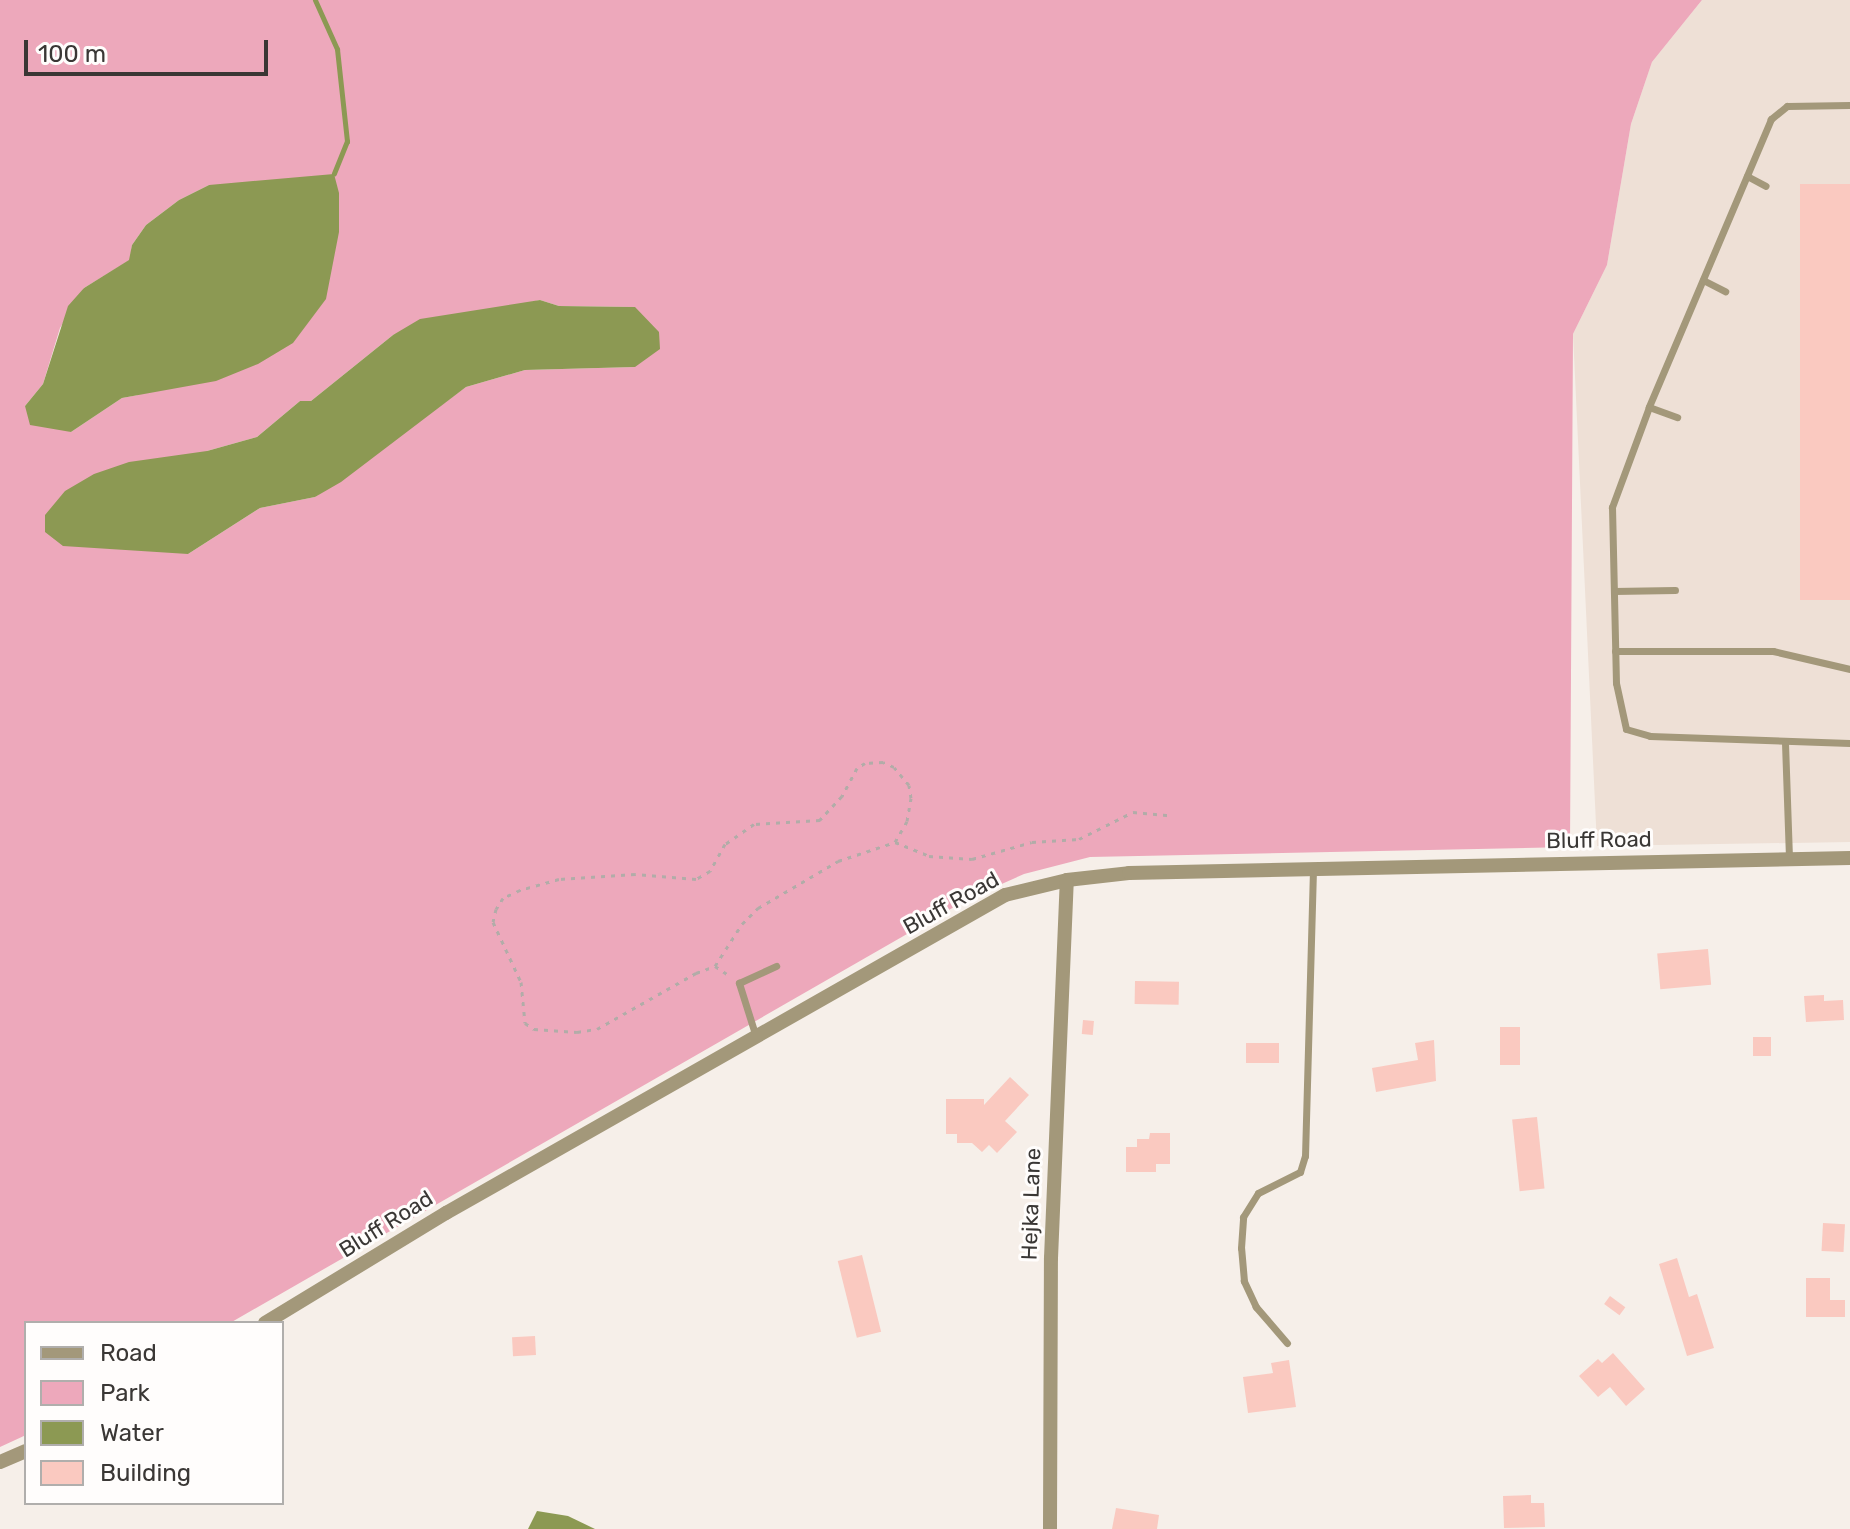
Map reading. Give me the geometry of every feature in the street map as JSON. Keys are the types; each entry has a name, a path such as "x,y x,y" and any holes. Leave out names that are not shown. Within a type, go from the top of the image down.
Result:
{"street":[{"name":"Bluff Road","path":"268,1321 446,1213 1005,895 1067,880 1129,873 1850,858"},
{"name":"Hejka Lane","path":"1050,1529 1051,1258 1067,880"},
{"path":"0,1462 24,1452"}],"lane":[{"path":"1850,105 1787,106 1771,119 1649,407 1612,507 1616,683 1626,729 1650,736 1850,743"},
{"path":"1747,176 1766,186"},
{"path":"1703,280 1725,291"},
{"path":"1649,407 1677,417"},
{"path":"1614,591 1675,590"},
{"path":"1615,651 1773,651 1850,669"},
{"path":"1785,743 1789,859"},
{"path":"1287,1343 1256,1307 1244,1281 1241,1248 1243,1217 1258,1193 1300,1172 1305,1156 1313,868"},
{"path":"756,1039 739,983 776,966"}],"path":[{"path":"895,842 910,811 909,785 894,767 873,761 857,768 842,796 820,820 754,824 725,844 710,871 696,879 635,874 559,879 503,898 493,922 521,982 525,1023 534,1029 577,1032 597,1029 715,966 742,924 758,908 838,861 895,842 929,856 972,859 1032,842 1079,839 1133,812 1169,815"},
{"path":"715,966 739,983"}],"shaded area":[{"path":"1702,0 1850,0 1850,842 1597,846 1573,334 1607,265 1631,124 1652,62"}],"green space":[{"path":"0,0 1702,0 1652,62 1631,124 1607,265 1573,334 1570,847 1090,857 1024,874 968,899 233,1321 24,1321 24,1436 0,1447","holes":["209,185 138,395 122,398 71,432 25,406 43,384 60,328 84,288 130,260 132,245 146,225 179,200","540,300 559,306 635,307 635,367 525,370 466,387 315,497 260,508 188,554 207,451 257,437 300,401 311,401 393,335"]}],"water":[{"path":"334,174 339,193 339,232 326,299 293,343 258,364 216,381 122,398 71,432 30,425 25,406 43,384 68,306 84,288 129,260 132,245 146,225 179,200 209,185"},
{"path":"540,300 559,306 635,307 659,332 660,349 635,367 525,370 466,387 341,482 315,497 260,508 188,554 63,546 45,532 45,515 65,491 94,474 129,462 207,451 257,437 300,401 311,401 393,335 420,319"},
{"path":"537,1511 568,1516 595,1529 528,1529"}],"building":[{"path":"1800,184 1850,184 1850,600 1800,600"},
{"path":"1708,949 1711,985 1660,989 1657,953"},
{"path":"1135,981 1179,982 1179,1005 1135,1004"},
{"path":"1824,995 1824,1001 1843,1000 1844,1020 1806,1022 1804,996"},
{"path":"1083,1020 1094,1021 1093,1035 1082,1034"},
{"path":"1500,1027 1520,1027 1520,1065 1500,1065"},
{"path":"1753,1037 1771,1037 1771,1056 1753,1056"},
{"path":"1434,1040 1436,1081 1376,1092 1372,1068 1418,1060 1415,1043"},
{"path":"1246,1043 1279,1043 1279,1063 1246,1063"},
{"path":"1010,1077 1029,1095 1005,1121 1017,1132 997,1153 989,1145 982,1152 972,1143 957,1143 957,1134 946,1134 946,1099 984,1099 984,1105"},
{"path":"1537,1117 1545,1189 1520,1191 1512,1120"},
{"path":"1150,1133 1170,1133 1170,1164 1156,1164 1156,1172 1126,1172 1126,1147 1137,1147 1137,1139 1149,1139"},
{"path":"1823,1223 1845,1224 1844,1252 1822,1251"},
{"path":"862,1255 881,1332 857,1338 838,1261"},
{"path":"1677,1258 1689,1297 1697,1294 1714,1348 1687,1356 1659,1264"},
{"path":"1806,1278 1830,1278 1830,1300 1845,1300 1845,1317 1806,1317"},
{"path":"1610,1296 1625,1307 1619,1315 1604,1304"},
{"path":"535,1336 536,1355 513,1356 512,1337"},
{"path":"1613,1353 1645,1389 1626,1406 1610,1387 1598,1397 1579,1376 1598,1359 1602,1363"},
{"path":"1289,1360 1296,1407 1248,1413 1243,1377 1273,1373 1271,1363"},
{"path":"1531,1495 1531,1503 1544,1503 1545,1527 1504,1528 1503,1496"},
{"path":"1116,1508 1159,1515 1157,1529 1112,1529"}],"waterway":[{"path":"315,0 337,49 347,141 334,174"}]}
